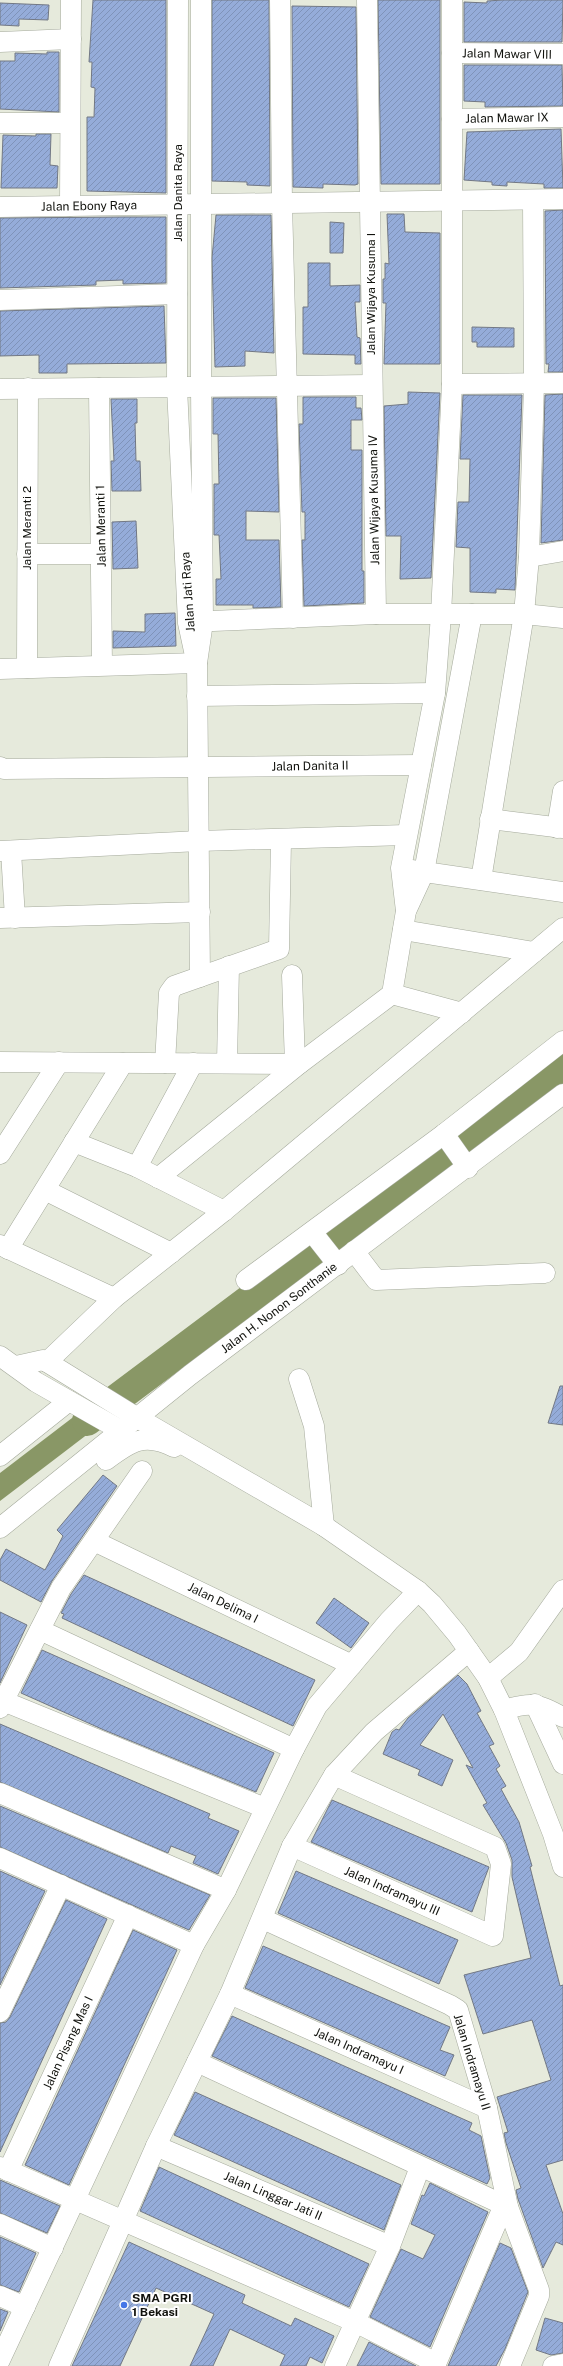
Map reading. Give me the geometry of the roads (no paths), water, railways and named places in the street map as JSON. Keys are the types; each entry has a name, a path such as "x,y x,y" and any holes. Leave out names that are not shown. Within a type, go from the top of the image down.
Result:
{"street":[{"path":"70,206 71,0"},
{"name":"Jalan Danita Raya","path":"177,387 178,0"},
{"name":"Jalan Danita Raya","path":"201,387 202,0"},
{"path":"280,0 282,203 293,618"},
{"name":"Jalan Wijaya Kusuma I","path":"367,0 371,385"},
{"path":"405,921 401,868 406,835 422,765 435,693 441,615 452,384 452,0"},
{"path":"0,42 71,39"},
{"name":"Jalan Mawar VIII","path":"452,53 563,54"},
{"name":"Jalan Mawar IX","path":"452,119 563,117"},
{"path":"0,123 70,123"},
{"name":"Jalan Ebony Raya","path":"0,207 563,199"},
{"path":"481,880 524,614 529,558 534,383 533,200"},
{"path":"0,300 177,294"},
{"path":"452,384 563,383"},
{"path":"0,389 371,385"},
{"name":"Jalan Wijaya Kusuma IV","path":"371,385 376,614"},
{"name":"Jalan Jati Raya","path":"177,387 196,622"},
{"name":"Jalan Jati Raya","path":"200,977 196,622 201,387"},
{"name":"Jalan Meranti 2","path":"27,668 28,388"},
{"name":"Jalan Meranti 1","path":"99,388 102,665"},
{"path":"529,558 563,551"},
{"path":"27,554 101,554"},
{"path":"196,622 376,614 524,614 563,618"},
{"path":"158,1178 297,1064 392,994 405,921 424,872 472,614"},
{"path":"0,669 197,663"},
{"path":"197,696 435,693"},
{"name":"Jalan Danita II","path":"0,767 4,769 422,765"},
{"path":"490,819 560,828 563,791"},
{"path":"200,912 7,918 5,851 199,841 281,840 406,835"},
{"path":"165,1063 169,993 174,986 279,948 281,840"},
{"path":"401,868 563,892"},
{"path":"405,921 534,952"},
{"path":"50,1364 114,1298 224,1210 563,928"},
{"path":"227,1063 229,966"},
{"path":"292,975 297,1064"},
{"path":"392,994 462,1013"},
{"path":"246,1280 314,1233 445,1135 563,1041"},
{"path":"0,1062 297,1064"},
{"path":"0,1154 58,1062"},
{"path":"114,1298 4,1247 45,1190 123,1063"},
{"path":"137,1167 193,1063"},
{"name":"Jalan H. Nonon Sonthanie","path":"0,1528 33,1503 125,1421 334,1260 354,1251 465,1163 563,1094"},
{"path":"445,1135 465,1163"},
{"path":"74,1142 137,1167 224,1210"},
{"path":"45,1190 171,1252"},
{"path":"314,1233 334,1260"},
{"path":"354,1251 376,1280 545,1273"},
{"path":"8,1361 43,1360 125,1421"},
{"path":"8,1361 36,1382 69,1401 125,1421 200,1454 324,1526 425,1598 457,1634 488,1678 504,1710 558,1835 563,1867"},
{"path":"299,1379 314,1426 324,1526"},
{"path":"0,1456 69,1401"},
{"path":"33,1503 76,1483 126,1444 137,1441 160,1440 186,1453 200,1454"},
{"path":"142,1471 61,1588 2,1704 265,1808"},
{"name":"Jalan Delima I","path":"94,1541 352,1665"},
{"path":"488,1678 520,1652 563,1590"},
{"path":"0,2360 194,1945 226,1890 294,1749 317,1706 389,1620 425,1598"},
{"path":"40,1630 294,1749"},
{"path":"59,2366 156,2146 230,1994 292,1846 334,1775 374,1732 468,1651"},
{"path":"504,1710 523,1704 535,1704 563,1717"},
{"path":"535,1704 563,1764"},
{"name":"Jalan Indramayu III","path":"292,1846 493,1936 501,1864 495,1847 334,1775"},
{"path":"0,1793 226,1890"},
{"path":"0,1858 194,1945"},
{"path":"0,2012 61,1885"},
{"name":"Jalan Pisang Mas I","path":"4,2169 128,1915"},
{"name":"Jalan Indramayu II","path":"262,1919 456,2008 487,2108 506,2206 538,2286 540,2296 510,2366"},
{"name":"Jalan Indramayu I","path":"230,1994 487,2108"},
{"path":"4,2169 75,2199 122,2222 355,2322 435,2365 506,2206 197,2062"},
{"name":"Jalan Linggar Jati II","path":"156,2146 390,2246"},
{"path":"335,2366 390,2246 420,2166"},
{"path":"0,2224 53,2248"},
{"path":"0,2296 25,2307"},
{"path":"553,2366 563,2364"}],"waterway":[{"path":"87,1421 563,1065"}],"place":[{"name":"SMA PGRI 1 Bekasi","path":"124,2305"}]}
